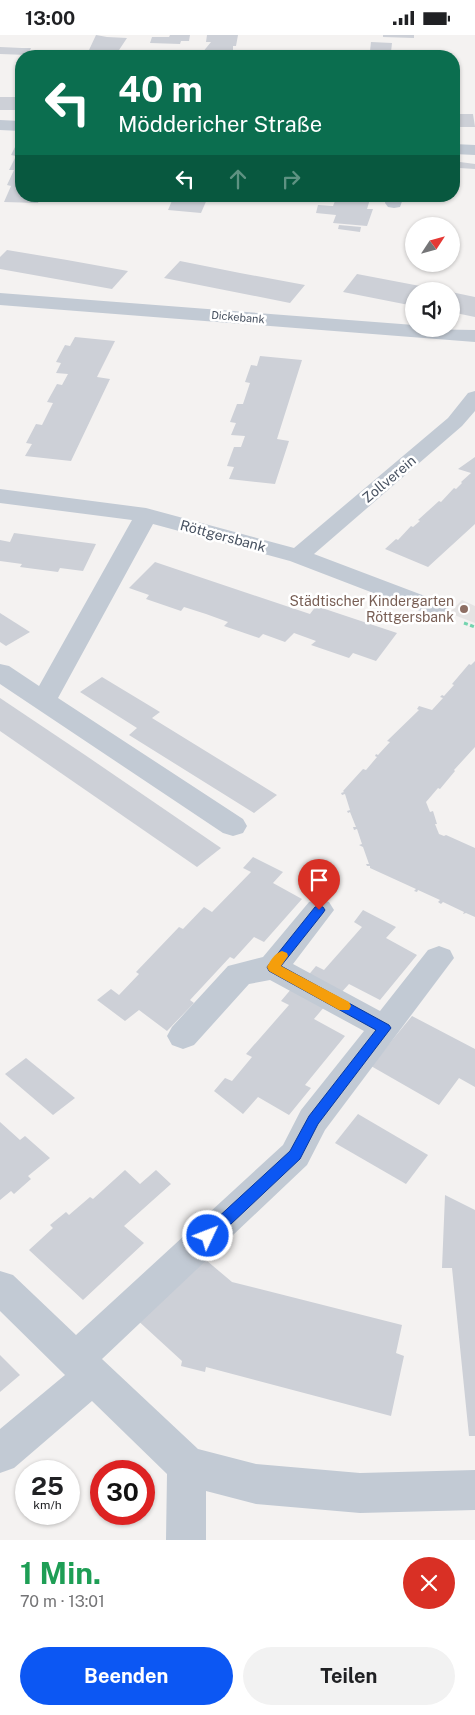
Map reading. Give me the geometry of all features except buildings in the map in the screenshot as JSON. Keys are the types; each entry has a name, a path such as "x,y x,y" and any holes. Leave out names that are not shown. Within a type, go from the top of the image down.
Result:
{"street":[{"path":"0,125 15,126"},
{"path":"460,149 475,150"},
{"name":"Dickebank","path":"0,299 475,336"},
{"name":"Zollverein","path":"298,556 455,422 475,397"},
{"name":"Röttgersbank","path":"0,496 146,515 298,556 437,609"},
{"path":"44,701 146,515"},
{"path":"0,672 233,827"},
{"path":"183,1036 239,974 273,967 319,910"},
{"path":"0,1454 295,1155 313,1120 439,958"},
{"path":"273,967 385,1028"},
{"path":"0,1287 187,1466 256,1484 275,1486 360,1493 475,1490"},
{"path":"186,1540 187,1466"}],"shaded area":[{"name":"Städtischer Kindergarten Röttgersbank","path":"462,600 475,606 475,623 449,613"}],"slow traffic":[{"path":"282,956 273,967 344,1006"}],"place":[{"name":"Städtischer Kindergarten Röttgersbank","path":"464,609"}],"route":[{"path":"208,1236 295,1155 313,1120 385,1028 273,967 319,910"}]}
